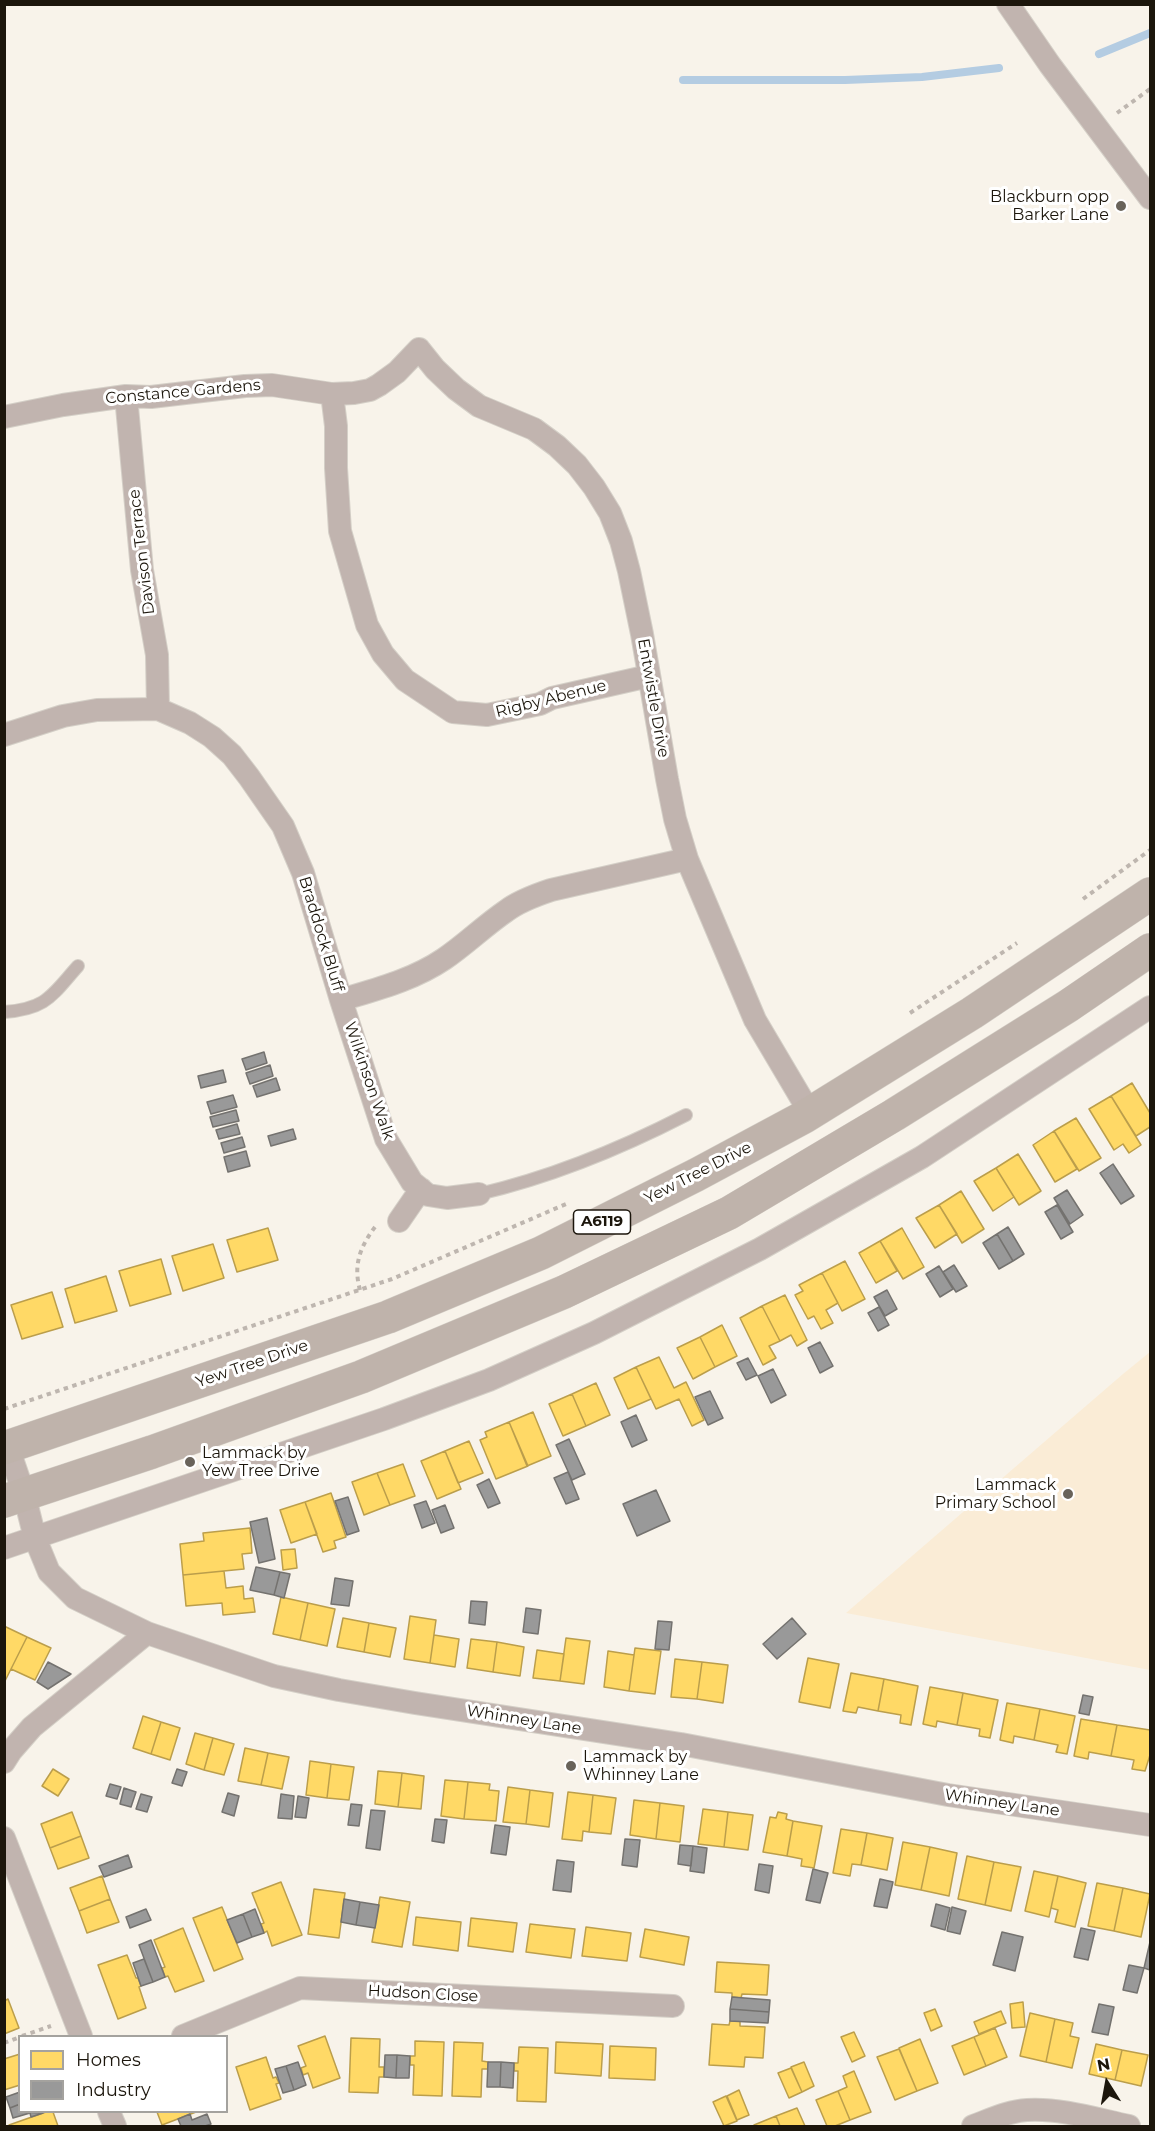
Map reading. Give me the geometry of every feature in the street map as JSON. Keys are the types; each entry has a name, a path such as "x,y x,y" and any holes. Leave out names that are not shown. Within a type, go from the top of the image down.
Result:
{"highway":[{"name":"Yew Tree Drive","path":"6,1448 388,1317 541,1253 696,1175 810,1113 972,1013 1150,894"},
{"name":"A6119","path":"14,1497 152,1452 361,1377 564,1292 729,1213 1068,1006 1150,950"},
{"path":"810,1113 832,1152"}],"street":[{"path":"1013,6 1050,65 1150,198"},
{"name":"Constance Gardens","path":"4,417 63,405 126,396 151,397 245,386 272,385 332,394 370,390 397,372 419,349"},
{"name":"Entwistle Drive","path":"419,349 435,369 456,389 479,406 534,429 556,446 577,465 610,513 621,542 631,581 671,799 687,859 755,1020 810,1113"},
{"name":"Rigby Abenue","path":"332,394 336,426 340,531 367,625 383,654 405,680 453,712 487,715 649,676"},
{"name":"Davison Terrace","path":"126,396 142,570 157,655 158,709"},
{"name":"Braddock Bluff","path":"4,735 63,716 97,710 158,709 190,723 212,737 232,756 283,826 303,873 341,1000 406,980 424,971 444,959 507,910 534,896 687,859"},
{"name":"Wilkinson Walk","path":"341,1000 387,1139 412,1182 421,1189"},
{"path":"4,1548 384,1419 489,1380 594,1333 760,1249 922,1157 1150,1007"},
{"path":"399,1221 421,1189 428,1195 447,1198 479,1194"},
{"name":"Whinney Lane","path":"6,1448 14,1497 50,1572 75,1598 147,1633 274,1676 339,1690 681,1744 948,1795 1150,1825"},
{"path":"4,1762 11,1750 32,1727 147,1633"},
{"path":"4,1838 80,2035"},
{"name":"Hudson Close","path":"188,2035 300,1988 673,2006"},
{"path":"973,2127 997,2117 1024,2110 1044,2110 1129,2127"},
{"path":"109,2113 115,2127"}],"lane":[{"path":"4,1012 33,1008 46,1001 78,966"},
{"path":"479,1194 516,1185 588,1161 644,1137 686,1115"}],"path":[{"path":"1097,127 1150,89"},
{"path":"360,1290 356,1268 364,1241 376,1226 399,1221"}],"shaded area":[{"name":"Lammack Primary School","path":"1150,1352 1150,1670 846,1613 1123,1374"}],"building: Homes":[{"path":"1132,1083 1150,1113 1150,1127 1136,1136 1111,1096"},
{"path":"1111,1096 1141,1145 1129,1153 1123,1144 1114,1150 1089,1109"},
{"path":"1076,1118 1101,1158 1079,1171 1054,1131"},
{"path":"1054,1131 1077,1169 1055,1182 1033,1145"},
{"path":"1018,1154 1041,1191 1019,1205 996,1168"},
{"path":"996,1168 1014,1197 993,1211 974,1181"},
{"path":"961,1191 984,1229 962,1243 939,1205"},
{"path":"939,1205 957,1234 935,1248 916,1218"},
{"path":"268,1228 278,1260 237,1272 227,1240"},
{"path":"902,1228 924,1267 903,1279 880,1241"},
{"path":"880,1241 897,1271 876,1283 859,1253"},
{"path":"213,1244 224,1278 183,1291 172,1256"},
{"path":"161,1259 171,1294 130,1306 119,1271"},
{"path":"845,1261 865,1299 842,1311 822,1273"},
{"path":"822,1273 838,1303 826,1310 833,1323 821,1329 814,1316 808,1319 795,1295 803,1291 799,1285"},
{"path":"106,1276 117,1311 75,1323 65,1289"},
{"path":"52,1292 63,1327 22,1339 11,1305"},
{"path":"785,1295 807,1340 797,1346 791,1335 780,1341 762,1306"},
{"path":"762,1306 780,1341 769,1346 776,1358 763,1365 740,1318"},
{"path":"722,1325 737,1356 715,1367 700,1337"},
{"path":"700,1337 715,1367 693,1379 677,1348"},
{"path":"659,1357 674,1388 686,1382 704,1420 692,1426 679,1399 656,1409 636,1367"},
{"path":"636,1367 651,1399 628,1409 614,1378"},
{"path":"596,1383 610,1415 586,1426 572,1394"},
{"path":"572,1394 586,1426 563,1436 549,1404"},
{"path":"533,1412 551,1456 527,1466 509,1422"},
{"path":"509,1422 528,1466 496,1479 480,1440 487,1437 485,1432"},
{"path":"469,1441 483,1473 458,1483 445,1451"},
{"path":"445,1451 461,1489 437,1499 421,1461"},
{"path":"403,1464 415,1496 390,1505 377,1473"},
{"path":"377,1473 390,1505 364,1515 352,1482"},
{"path":"331,1493 346,1537 334,1541 336,1548 323,1552 305,1502"},
{"path":"305,1502 317,1534 291,1543 280,1510"},
{"path":"250,1528 252,1553 242,1554 244,1569 183,1575 180,1544 204,1541 203,1533"},
{"path":"295,1549 297,1568 283,1570 281,1550"},
{"path":"224,1571 226,1588 243,1586 244,1599 253,1598 255,1612 223,1615 222,1603 186,1606 183,1575"},
{"path":"281,1597 308,1603 300,1640 273,1634"},
{"path":"308,1603 335,1609 327,1646 300,1640"},
{"path":"410,1616 436,1620 430,1663 404,1659"},
{"path":"343,1618 369,1623 364,1652 337,1647"},
{"path":"369,1623 396,1628 390,1657 364,1652"},
{"path":"4,1626 27,1637 5,1681 4,1681"},
{"path":"434,1635 459,1639 455,1667 430,1663"},
{"path":"27,1637 51,1648 35,1680 11,1669"},
{"path":"566,1638 590,1641 584,1684 560,1681"},
{"path":"471,1639 497,1642 493,1672 467,1668"},
{"path":"497,1642 524,1647 520,1676 493,1672"},
{"path":"635,1648 661,1651 655,1694 629,1691"},
{"path":"537,1650 564,1654 560,1681 533,1678"},
{"path":"608,1651 634,1655 629,1691 604,1687"},
{"path":"808,1658 839,1664 830,1708 799,1702"},
{"path":"675,1659 702,1662 697,1699 671,1697"},
{"path":"702,1662 728,1665 723,1703 697,1699"},
{"path":"851,1673 884,1679 878,1711 858,1707 856,1713 843,1711"},
{"path":"884,1679 918,1686 911,1725 900,1723 901,1715 878,1711"},
{"path":"930,1687 963,1693 957,1725 937,1721 936,1727 923,1724"},
{"path":"963,1693 998,1700 990,1738 979,1736 980,1729 957,1725"},
{"path":"1007,1703 1040,1709 1034,1740 1014,1736 1013,1743 1000,1740"},
{"path":"1040,1709 1075,1716 1067,1754 1056,1752 1058,1745 1034,1740"},
{"path":"143,1716 161,1722 151,1754 133,1748"},
{"path":"1081,1719 1117,1725 1111,1756 1089,1752 1088,1759 1074,1756"},
{"path":"161,1722 180,1728 170,1760 151,1754"},
{"path":"1117,1725 1150,1730 1150,1755 1145,1771 1132,1769 1134,1760 1111,1756"},
{"path":"195,1733 213,1738 204,1770 186,1764"},
{"path":"213,1738 234,1744 224,1775 204,1770"},
{"path":"245,1748 268,1753 261,1785 238,1781"},
{"path":"268,1753 289,1757 282,1789 261,1785"},
{"path":"310,1761 331,1764 327,1798 306,1795"},
{"path":"331,1764 354,1767 349,1800 327,1798"},
{"path":"53,1769 69,1779 58,1796 42,1786"},
{"path":"378,1771 402,1773 398,1807 375,1804"},
{"path":"402,1773 424,1776 421,1809 398,1807"},
{"path":"445,1780 468,1782 464,1819 441,1816"},
{"path":"468,1782 490,1784 489,1790 499,1791 496,1821 464,1819"},
{"path":"508,1787 530,1790 526,1824 503,1822"},
{"path":"530,1790 553,1793 549,1827 526,1824"},
{"path":"568,1792 593,1795 589,1832 583,1831 582,1841 562,1839"},
{"path":"593,1795 616,1798 611,1834 589,1832"},
{"path":"634,1800 660,1803 656,1839 630,1835"},
{"path":"660,1803 684,1806 680,1842 656,1839"},
{"path":"703,1809 728,1812 724,1847 698,1844"},
{"path":"72,1812 81,1836 50,1848 41,1824"},
{"path":"728,1812 753,1815 748,1850 724,1847"},
{"path":"778,1812 787,1814 786,1819 793,1821 787,1856 763,1852 770,1817 776,1818"},
{"path":"793,1821 822,1826 814,1868 801,1866 802,1859 787,1856"},
{"path":"841,1829 867,1833 861,1865 852,1864 850,1876 833,1873"},
{"path":"867,1833 893,1838 887,1870 861,1865"},
{"path":"81,1836 89,1858 58,1869 50,1848"},
{"path":"903,1842 930,1847 921,1890 895,1885"},
{"path":"930,1847 957,1853 949,1896 921,1890"},
{"path":"967,1856 994,1862 985,1905 958,1899"},
{"path":"994,1862 1021,1867 1011,1911 985,1905"},
{"path":"1034,1871 1058,1876 1049,1917 1025,1911"},
{"path":"102,1876 110,1899 79,1911 70,1888"},
{"path":"1058,1876 1086,1883 1075,1927 1055,1922 1058,1910 1051,1908"},
{"path":"281,1882 302,1935 272,1946 267,1931 264,1933 261,1924 264,1923 252,1893"},
{"path":"1097,1883 1123,1888 1114,1931 1088,1926"},
{"path":"1123,1888 1150,1894 1141,1937 1114,1931"},
{"path":"314,1889 345,1893 339,1938 308,1934"},
{"path":"380,1897 410,1902 402,1947 372,1942"},
{"path":"110,1899 119,1922 87,1933 79,1911"},
{"path":"222,1907 243,1959 214,1971 193,1918"},
{"path":"416,1917 461,1922 458,1951 413,1945"},
{"path":"471,1918 517,1923 513,1952 468,1946"},
{"path":"530,1924 575,1929 571,1958 526,1952"},
{"path":"586,1927 631,1933 627,1961 582,1956"},
{"path":"183,1928 204,1981 175,1992 168,1976 165,1977 162,1968 165,1967 154,1940"},
{"path":"645,1929 689,1937 684,1965 640,1957"},
{"path":"127,1955 141,1986 139,1987 146,2008 118,2019 98,1965"},
{"path":"717,1962 769,1965 767,1995 742,1994 741,1998 732,1997 732,1993 715,1992"},
{"path":"8,1999 19,2028 4,2034 4,2001"},
{"path":"1023,2002 1025,2027 1012,2028 1010,2004"},
{"path":"935,2009 942,2026 931,2031 924,2013"},
{"path":"1001,2011 1006,2023 979,2034 974,2022"},
{"path":"1030,2013 1055,2019 1046,2062 1020,2056"},
{"path":"1055,2019 1073,2023 1070,2036 1079,2038 1072,2068 1046,2062"},
{"path":"730,2021 740,2021 740,2026 765,2027 763,2058 745,2057 744,2067 709,2065 712,2024 729,2025"},
{"path":"995,2028 1007,2057 986,2066 974,2037"},
{"path":"854,2032 865,2056 852,2062 841,2037"},
{"path":"325,2036 340,2078 313,2088 308,2073 303,2075 301,2068 306,2066 298,2046"},
{"path":"974,2037 986,2066 964,2075 952,2046"},
{"path":"351,2038 380,2039 379,2067 384,2067 384,2077 379,2077 378,2093 349,2092"},
{"path":"920,2039 938,2083 917,2091 899,2048"},
{"path":"415,2041 444,2042 442,2096 413,2095 414,2065 410,2065 410,2056 415,2056"},
{"path":"454,2042 483,2043 482,2061 488,2062 488,2069 482,2069 481,2097 452,2096"},
{"path":"556,2042 603,2044 601,2076 555,2073"},
{"path":"1096,2044 1122,2050 1115,2080 1089,2074"},
{"path":"610,2046 656,2048 655,2080 609,2078"},
{"path":"519,2047 548,2048 546,2102 517,2101 518,2071 514,2071 514,2063 518,2063"},
{"path":"899,2049 917,2091 895,2100 877,2057"},
{"path":"1122,2050 1148,2055 1141,2086 1115,2080"},
{"path":"18,2055 18,2086 4,2090 4,2059"},
{"path":"266,2057 273,2078 276,2077 279,2083 276,2084 281,2099 250,2110 236,2067"},
{"path":"804,2062 814,2086 802,2092 791,2067"},
{"path":"791,2068 802,2092 789,2098 778,2073"},
{"path":"854,2071 871,2112 850,2120 838,2091 847,2087 843,2076"},
{"path":"739,2090 749,2115 737,2120 727,2096"},
{"path":"838,2091 850,2120 835,2126 827,2126 816,2100"},
{"path":"726,2096 737,2121 724,2126 713,2102"},
{"path":"797,2108 805,2126 780,2126 776,2116"},
{"path":"43,2113 53,2113 58,2126 10,2126"},
{"path":"157,2113 193,2113 162,2125"},
{"path":"776,2116 780,2126 754,2126 754,2125"}],"building: Industry":[{"path":"264,1052 267,1063 246,1070 242,1059"},
{"path":"270,1065 273,1076 250,1084 246,1073"},
{"path":"223,1070 226,1082 201,1088 198,1076"},
{"path":"276,1078 280,1090 257,1097 253,1086"},
{"path":"233,1095 237,1107 211,1114 207,1102"},
{"path":"236,1110 239,1121 213,1127 210,1117"},
{"path":"237,1124 240,1134 219,1139 216,1130"},
{"path":"293,1129 296,1139 271,1146 268,1136"},
{"path":"242,1137 245,1147 224,1153 221,1143"},
{"path":"246,1151 250,1166 228,1172 224,1157"},
{"path":"1113,1164 1134,1196 1121,1204 1100,1173"},
{"path":"1067,1190 1083,1215 1070,1224 1054,1198"},
{"path":"1057,1205 1073,1232 1061,1239 1045,1212"},
{"path":"1008,1227 1024,1254 1013,1261 997,1234"},
{"path":"997,1234 1013,1261 999,1269 983,1243"},
{"path":"954,1265 967,1286 956,1292 943,1272"},
{"path":"939,1266 953,1289 940,1297 926,1274"},
{"path":"887,1290 897,1309 885,1316 874,1297"},
{"path":"879,1307 889,1325 878,1331 868,1313"},
{"path":"820,1342 833,1366 820,1373 808,1348"},
{"path":"748,1358 757,1375 746,1380 737,1363"},
{"path":"773,1369 786,1395 771,1403 758,1376"},
{"path":"710,1391 723,1418 708,1425 695,1397"},
{"path":"636,1415 647,1440 632,1447 621,1422"},
{"path":"569,1439 585,1474 572,1480 556,1445"},
{"path":"568,1472 579,1499 566,1504 554,1478"},
{"path":"489,1479 500,1503 488,1508 477,1485"},
{"path":"656,1490 670,1521 637,1536 623,1504"},
{"path":"348,1497 359,1531 347,1535 335,1501"},
{"path":"426,1501 435,1523 422,1528 414,1505"},
{"path":"445,1505 454,1528 441,1533 432,1510"},
{"path":"267,1518 275,1559 259,1563 250,1522"},
{"path":"256,1567 280,1572 274,1595 250,1590"},
{"path":"280,1572 290,1574 284,1598 274,1595"},
{"path":"335,1578 353,1581 349,1606 331,1604"},
{"path":"471,1601 487,1602 485,1625 469,1623"},
{"path":"526,1608 541,1610 538,1634 523,1632"},
{"path":"792,1618 806,1634 777,1659 763,1644"},
{"path":"658,1621 672,1622 669,1650 655,1649"},
{"path":"48,1662 71,1674 48,1689 37,1682"},
{"path":"1083,1695 1093,1697 1089,1715 1079,1713"},
{"path":"177,1769 187,1772 182,1786 172,1783"},
{"path":"110,1784 121,1787 117,1799 106,1796"},
{"path":"124,1788 136,1792 131,1807 120,1804"},
{"path":"228,1793 239,1796 234,1816 222,1812"},
{"path":"141,1794 152,1797 147,1812 136,1809"},
{"path":"281,1794 294,1796 292,1819 278,1818"},
{"path":"298,1796 309,1798 306,1818 295,1817"},
{"path":"351,1804 362,1805 359,1826 348,1825"},
{"path":"371,1810 385,1811 380,1850 366,1848"},
{"path":"435,1819 447,1820 444,1843 432,1841"},
{"path":"495,1825 510,1827 506,1855 491,1853"},
{"path":"625,1839 640,1840 637,1867 622,1865"},
{"path":"680,1845 693,1846 691,1866 678,1864"},
{"path":"693,1846 707,1848 704,1873 690,1871"},
{"path":"128,1855 132,1867 104,1877 99,1866"},
{"path":"557,1860 574,1862 571,1892 553,1890"},
{"path":"759,1864 773,1866 769,1893 755,1890"},
{"path":"813,1869 828,1873 820,1903 806,1900"},
{"path":"880,1879 893,1882 887,1908 874,1906"},
{"path":"344,1899 360,1902 356,1925 341,1922"},
{"path":"360,1902 379,1905 375,1928 356,1925"},
{"path":"936,1904 950,1908 945,1930 931,1926"},
{"path":"952,1907 966,1911 960,1934 947,1931"},
{"path":"146,1909 151,1920 130,1928 126,1917"},
{"path":"255,1909 264,1933 252,1937 243,1914"},
{"path":"243,1914 252,1937 237,1943 227,1920"},
{"path":"1081,1928 1095,1931 1088,1960 1074,1957"},
{"path":"1002,1932 1023,1937 1015,1971 993,1965"},
{"path":"151,1940 165,1977 153,1982 139,1945"},
{"path":"1150,1942 1150,1970 1144,1968"},
{"path":"144,1959 153,1982 141,1986 133,1963"},
{"path":"1129,1965 1144,1968 1137,1993 1123,1990"},
{"path":"732,1997 770,2000 769,2012 730,2009"},
{"path":"1099,2004 1114,2007 1108,2035 1092,2032"},
{"path":"730,2009 769,2012 768,2023 730,2021"},
{"path":"385,2055 397,2055 396,2078 384,2077"},
{"path":"397,2055 410,2056 409,2078 396,2078"},
{"path":"298,2062 306,2085 294,2090 286,2066"},
{"path":"488,2062 501,2062 500,2087 487,2087"},
{"path":"501,2062 514,2063 513,2088 500,2087"},
{"path":"286,2066 294,2090 283,2093 275,2069"},
{"path":"18,2093 18,2105 10,2108 6,2097"},
{"path":"18,2105 18,2113 30,2113 13,2118 10,2108"},
{"path":"30,2113 43,2113 31,2117"},
{"path":"190,2114 192,2120 207,2114 211,2124 181,2126 178,2119"}],"waterway":[{"path":"1099,54 1150,33"},
{"path":"683,80 845,80 922,77 999,68"}],"place":[{"name":"Blackburn opp Barker Lane","path":"1121,206"},
{"name":"Lammack by Yew Tree Drive","path":"190,1462"},
{"name":"Lammack Primary School","path":"1068,1494"},
{"name":"Lammack by Whinney Lane","path":"571,1766"}]}
